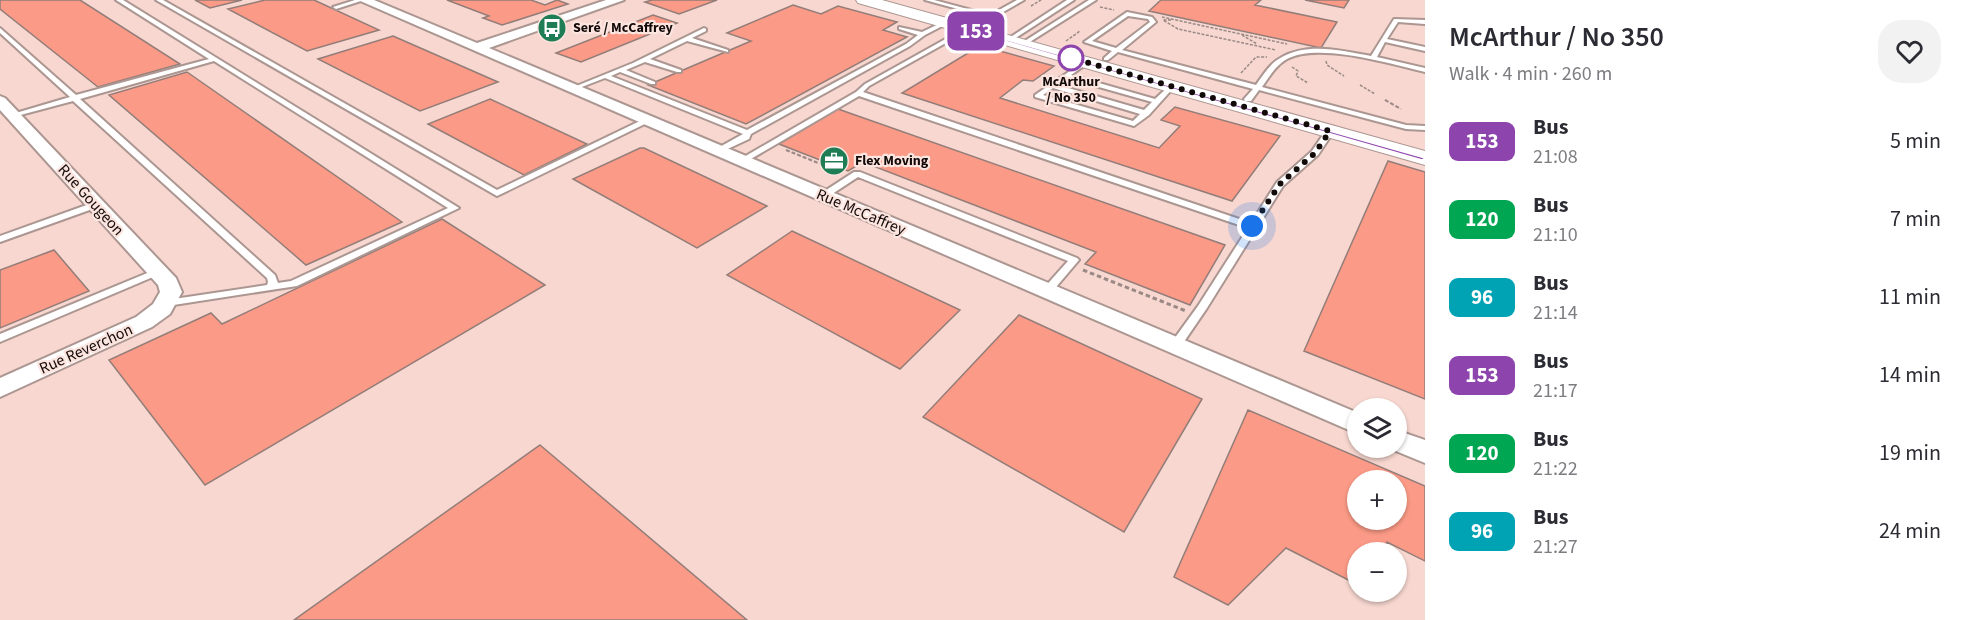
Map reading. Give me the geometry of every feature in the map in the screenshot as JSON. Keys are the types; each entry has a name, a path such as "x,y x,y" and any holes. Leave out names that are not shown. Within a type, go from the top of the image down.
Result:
{"street":[{"path":"477,48 618,0"},
{"path":"864,0 956,19"},
{"path":"890,0 1020,39 1254,93 1425,148"},
{"name":"Rue McCaffrey","path":"369,1 1347,419"},
{"path":"1103,57 1172,86 1425,158"},
{"name":"Rue Gougeon","path":"0,101 170,287 167,303"},
{"name":"Rue Reverchon","path":"0,388 132,328 154,315 167,303"},
{"path":"1407,445 1425,452"}],"lane":[{"path":"119,0 455,208 304,280 272,288 167,303"},
{"path":"159,0 497,194 647,121"},
{"path":"928,0 956,19"},
{"path":"719,151 746,137 747,133 908,45 923,34 956,19 991,17 1021,0"},
{"path":"1020,39 1071,0"},
{"path":"1020,39 1093,0"},
{"path":"336,7 369,1"},
{"path":"1103,57 1087,42 1127,14 1154,20 1103,57 1051,85 1037,96 1134,124 1172,86"},
{"path":"741,161 858,93 956,19"},
{"path":"1373,59 1396,20 1425,22"},
{"path":"902,28 923,34"},
{"path":"0,30 271,277 272,288"},
{"path":"572,89 620,70 704,30"},
{"path":"687,39 726,51"},
{"path":"1383,40 1425,49"},
{"path":"1425,70 1373,59 1322,52 1289,55 1280,62 1254,93 1406,127 1425,128"},
{"path":"13,116 215,58"},
{"path":"644,59 679,71"},
{"path":"620,70 653,82"},
{"path":"605,76 747,133"},
{"path":"1067,76 1156,101"},
{"path":"1051,85 1146,113"},
{"path":"858,93 1252,226"},
{"path":"1175,346 1202,308 1280,184 1315,153 1330,131"},
{"path":"823,196 857,174 1074,261 1047,291"},
{"path":"0,239 95,205"},
{"path":"0,338 156,272"}],"path":[{"path":"1100,7 1119,12"},
{"path":"1158,16 1291,44"},
{"path":"1176,20 1163,20 1182,32"},
{"path":"1178,29 1282,52"},
{"path":"1238,33 1261,47"},
{"path":"1290,66 1298,71 1296,76 1308,84"},
{"path":"1333,69 1344,76"},
{"path":"1360,85 1375,94"},
{"path":"1385,100 1401,109"},
{"path":"782,149 846,174"},
{"path":"1082,269 1184,310"}],"shaded area":[{"path":"0,0 1425,0 1425,620 0,620"}],"building":[{"path":"0,0 80,0 180,64 98,87 0,9"},
{"path":"195,0 242,0 210,8"},
{"path":"265,0 314,0 379,30 307,51 228,9"},
{"path":"447,0 531,0 545,5 557,0 568,4 502,25 483,18 489,16"},
{"path":"652,0 717,0 679,14 645,2"},
{"path":"1161,0 1261,0 1255,5 1337,22 1321,48 1149,11"},
{"path":"1305,0 1349,0 1344,8"},
{"path":"793,5 821,14 838,6 897,22 883,30 907,37 746,124 648,85 751,41 727,33"},
{"path":"653,15 677,23 581,62 556,53"},
{"path":"393,36 498,82 420,111 318,59"},
{"path":"975,44 1054,66 1033,81 1023,80 1000,98 1159,148 1180,126 1161,120 1175,107 1280,136 1232,201 902,93 978,47"},
{"path":"187,72 402,222 306,265 109,95"},
{"path":"490,99 587,144 524,175 428,124"},
{"path":"838,109 1225,245 1190,305 1085,264 1096,252 863,162 848,171 779,144"},
{"path":"640,148 767,206 697,248 573,179"},
{"path":"1388,161 1425,172 1425,399 1304,351"},
{"path":"442,219 545,285 205,485 109,360 211,313 222,324"},
{"path":"792,231 960,310 900,369 727,275"},
{"path":"54,250 89,291 0,328 0,270"},
{"path":"1019,315 1202,399 1124,532 923,417"},
{"path":"1248,410 1347,453 1347,458 1360,458 1388,470 1347,470 1347,530 1407,530 1407,478 1425,486 1425,561 1407,552 1407,542 1347,542 1347,579 1286,548 1228,605 1174,577"},
{"path":"540,445 747,620 294,620"}],"bus line":[{"name":"153","path":"864,0 1425,158"}],"place":[{"name":"Seré / McCaffrey","path":"552,28"},
{"name":"McArthur / No 350","path":"1071,58"},
{"name":"Flex Moving","path":"834,161"}],"route":[{"path":"1071,58 1064,56 1330,131 1315,153 1280,184 1252,226"}]}
